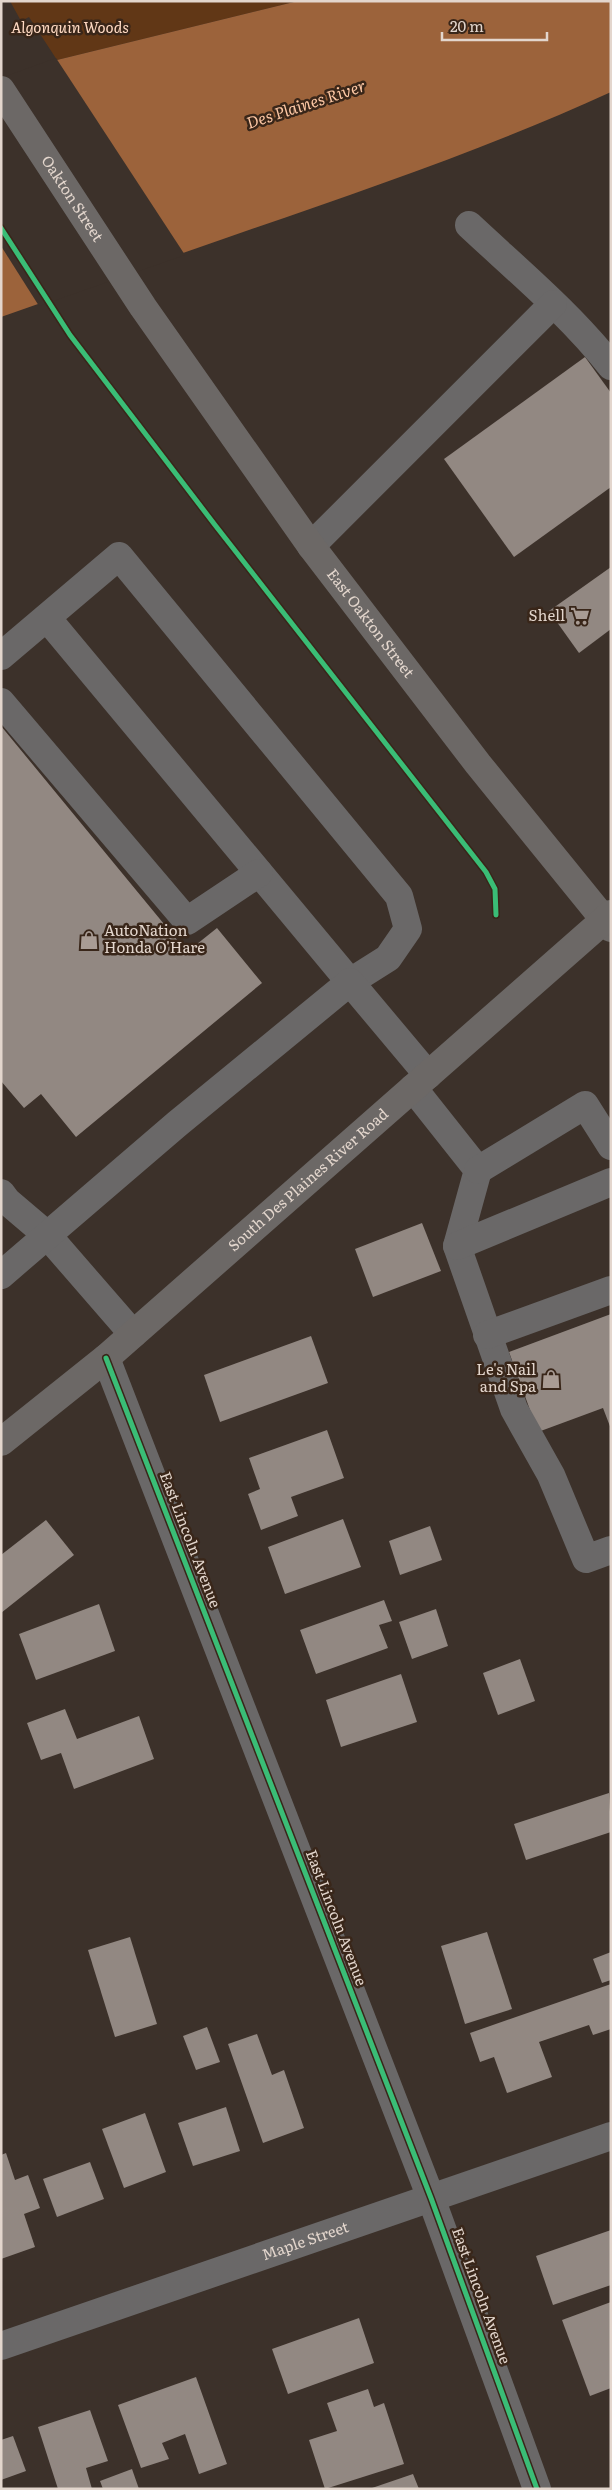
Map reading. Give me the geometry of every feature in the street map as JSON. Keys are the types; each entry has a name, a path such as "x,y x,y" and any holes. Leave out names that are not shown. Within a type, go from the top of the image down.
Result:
{"main road":[{"name":"Oakton Street","path":"1,90 143,307"},
{"name":"East Oakton Street","path":"143,307 311,546 478,764 609,920"},
{"name":"South Des Plaines River Road","path":"1,1442 106,1358 420,1081 609,920"}],"street":[{"path":"468,225 594,344 611,366"},
{"path":"311,546 553,304"},
{"path":"1,656 120,556 399,896 408,929 388,958 350,982 177,1124 1,1275"},
{"path":"47,618 350,982 420,1081 478,1170"},
{"path":"1,702 187,921 259,873"},
{"path":"611,1146 584,1105 478,1170 457,1246 514,1409 551,1475 586,1559 611,1550"},
{"path":"457,1246 611,1182"},
{"path":"1,1193 7,1201 47,1235 133,1334"},
{"path":"487,1335 611,1290"},
{"name":"East Lincoln Avenue","path":"106,1358 432,2198 537,2489"},
{"name":"Maple Street","path":"1,2346 611,2136"}],"green space":[{"name":"Algonquin Woods","path":"10,1 298,1 57,60 29,17 21,21"}],"water":[{"name":"Des Plaines River","path":"298,1 611,1 611,92 452,158 1,317 1,81 57,60"}],"pier":[{"path":"56,58 185,255 39,306 1,246 1,78"}],"building":[{"path":"585,357 611,393 611,487 514,557 444,459"},
{"name":"Shell","path":"611,567 611,629 579,653 549,611"},
{"name":"AutoNation Honda O'Hare","path":"1,726 187,952 217,928 262,983 76,1137 41,1094 24,1108 1,1081"},
{"path":"422,1223 441,1271 373,1297 355,1249"},
{"path":"611,1314 611,1429 603,1408 538,1432 509,1352"},
{"path":"311,1336 328,1383 220,1422 204,1375"},
{"path":"327,1430 344,1478 291,1497 298,1516 261,1530 248,1494 260,1489 249,1458"},
{"path":"343,1519 361,1567 285,1594 268,1547"},
{"path":"46,1520 74,1555 1,1613 1,1555"},
{"path":"430,1526 442,1560 400,1575 389,1541"},
{"path":"384,1600 392,1621 379,1625 388,1648 316,1674 300,1630"},
{"path":"99,1604 115,1651 36,1680 19,1634"},
{"path":"436,1609 448,1646 412,1659 399,1622"},
{"path":"520,1659 535,1701 498,1715 483,1673"},
{"path":"401,1674 417,1722 341,1747 326,1700"},
{"path":"65,1709 77,1739 139,1716 154,1759 74,1789 61,1753 41,1760 27,1723"},
{"path":"609,1793 611,1832 526,1860 514,1824"},
{"path":"487,1932 512,2009 465,2024 441,1946"},
{"path":"130,1937 157,2024 115,2037 88,1950"},
{"path":"611,1952 611,1980 602,1983 593,1959"},
{"path":"611,1984 611,2029 593,2035 589,2025 539,2042 552,2077 507,2093 494,2057 480,2062 470,2033"},
{"path":"207,2027 220,2062 196,2070 183,2036"},
{"path":"257,2034 272,2075 284,2070 304,2128 263,2143 228,2044"},
{"path":"226,2107 240,2151 193,2166 178,2123"},
{"path":"145,2113 166,2172 124,2188 102,2129"},
{"path":"6,2153 15,2180 28,2175 40,2208 24,2214 35,2247 1,2259 1,2155"},
{"path":"90,2162 104,2199 57,2217 43,2179"},
{"path":"611,2230 611,2285 553,2305 536,2256"},
{"path":"611,2302 611,2388 590,2396 562,2320"},
{"path":"359,2318 374,2363 288,2394 272,2349"},
{"path":"196,2377 227,2464 199,2474 185,2434 162,2443 169,2459 141,2468 118,2405"},
{"path":"368,2389 374,2407 384,2403 404,2464 325,2489 309,2440 337,2431 327,2403"},
{"path":"90,2410 108,2461 86,2468 92,2489 58,2489 38,2427"},
{"path":"13,2436 26,2471 1,2480 1,2440"},
{"path":"132,2469 139,2489 103,2489 100,2481"},
{"path":"413,2474 419,2489 372,2489 372,2488"}],"cycle path":[{"path":"1,228 70,335 215,525 486,872 495,889 496,915"},
{"path":"106,1358 431,2198 537,2489"}],"place":[{"name":"Shell","path":"580,616"},
{"name":"AutoNation Honda O'Hare","path":"89,940"},
{"name":"Le's Nail and Spa","path":"551,1379"}]}
